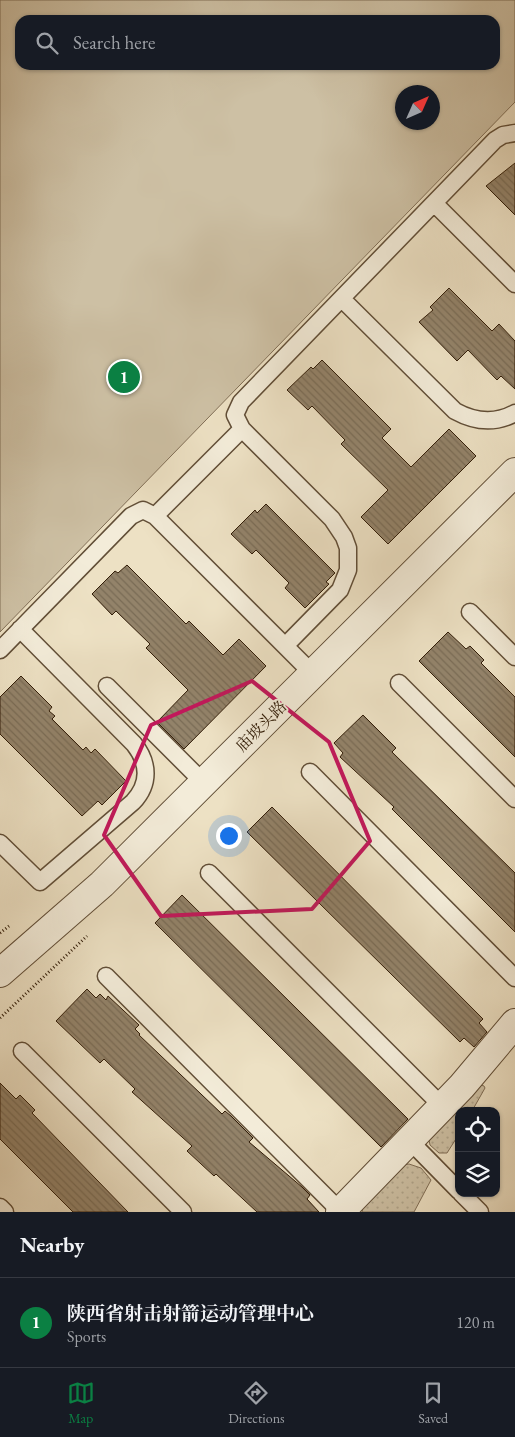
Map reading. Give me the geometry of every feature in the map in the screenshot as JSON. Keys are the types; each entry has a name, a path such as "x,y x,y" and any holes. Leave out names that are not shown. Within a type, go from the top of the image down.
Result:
{"street":[{"name":"庙坡头路","path":"0,973 102,884 513,478"},
{"path":"341,1212 513,1030"}],"lane":[{"path":"285,646 340,590 348,570 348,548 344,537 332,519 242,429 235,415 241,402 499,137 515,133"},
{"path":"434,203 515,284"},
{"path":"342,299 455,411 465,416 487,421 498,420 515,413"},
{"path":"155,516 242,429"},
{"path":"0,650 130,516 143,510 155,516 313,674"},
{"path":"470,612 515,657"},
{"path":"0,843 40,882 133,802 143,789 146,774 143,758 134,744 20,630"},
{"path":"399,683 515,799"},
{"path":"107,686 204,783"},
{"path":"310,772 515,978"},
{"path":"209,873 442,1106"},
{"path":"106,976 341,1212"},
{"path":"22,1051 183,1212"},
{"path":"409,1140 455,1186"},
{"path":"466,1197 480,1212"},
{"path":"0,1207 5,1212"}],"highlighted area":[{"path":"252,681 329,742 370,841 312,909 161,916 104,835 151,725"}],"shaded area":[{"path":"0,0 515,0 515,102 0,632"},
{"path":"479,1084 484,1086 485,1088 474,1107 458,1107"},
{"path":"455,1111 455,1140 447,1153 439,1153 430,1145 429,1140"},
{"path":"409,1164 421,1168 431,1180 414,1212 362,1212 363,1207 403,1165"}],"building":[{"path":"515,163 515,215 486,186"},
{"path":"449,288 492,331 499,324 515,341 515,389 501,376 497,380 468,350 457,361 419,322 433,310 430,307"},
{"path":"322,360 391,429 382,438 411,467 449,429 476,456 388,544 361,517 388,490 341,444 345,440 312,406 308,410 287,390 311,367 313,369"},
{"path":"266,504 335,573 326,582 329,584 305,608 285,588 289,583 256,550 252,554 231,534 255,510 257,513"},
{"path":"127,565 186,624 189,621 223,655 239,639 266,666 184,749 157,722 188,690 146,648 150,644 116,611 112,615 92,594 115,571 118,573"},
{"path":"448,632 466,649 470,646 484,660 481,663 515,697 515,757 419,661"},
{"path":"21,676 52,707 49,711 55,716 52,719 83,750 86,747 91,753 95,749 126,781 102,805 98,801 82,816 0,734 0,697"},
{"path":"363,715 396,748 392,752 515,873 515,932 392,809 394,807 340,757 343,753 334,743"},
{"path":"272,807 483,1019 479,1023 487,1032 474,1047 464,1038 460,1042 247,832"},
{"path":"182,895 408,1119 381,1147 155,923"},
{"path":"87,989 96,998 100,994 106,1000 108,996 139,1025 135,1029 139,1035 222,1114 225,1111 231,1116 253,1138 249,1142 310,1195 307,1199 319,1212 257,1212 216,1174 214,1176 187,1151 192,1146 132,1092 135,1089 104,1059 100,1063 56,1021"},
{"path":"0,1083 16,1099 20,1095 35,1110 32,1113 128,1212 73,1212 0,1139"}],"place":[{"name":"陕西省射击射箭运动管理中心","path":"124,377"}]}
